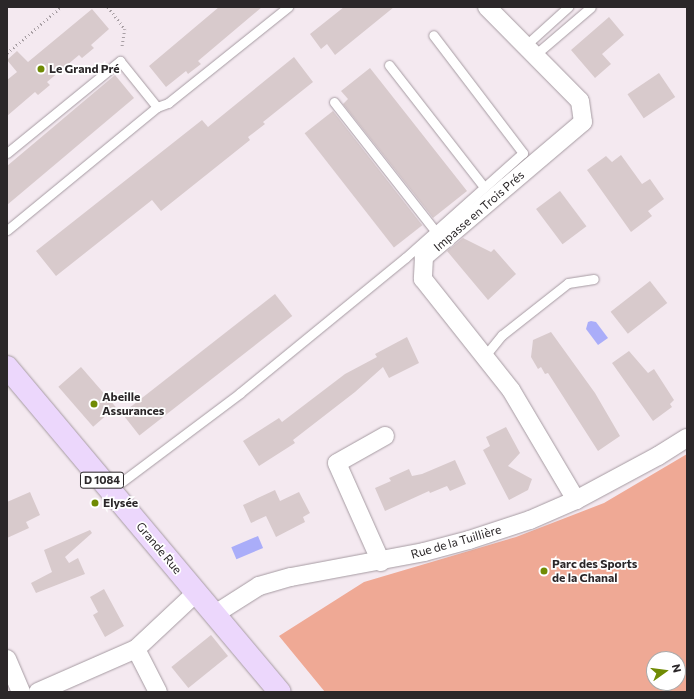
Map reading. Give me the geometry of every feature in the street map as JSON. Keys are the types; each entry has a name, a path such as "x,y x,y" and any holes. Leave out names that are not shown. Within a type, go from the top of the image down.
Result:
{"main road":[{"name":"Grande Rue","path":"7,367 280,692"}],"street":[{"name":"Impasse en Trois Prés","path":"487,7 580,101 583,122 424,258 423,279 511,390 576,500"},
{"path":"381,562 336,463 386,436"},
{"name":"Rue de la Tuillière","path":"215,614 259,586 291,577 381,562 470,540 530,520 576,500 658,456 687,438"},
{"path":"38,692 136,649 197,592"},
{"path":"136,649 158,692"},
{"path":"7,659 21,692"}],"lane":[{"path":"7,230 157,107 168,103 288,7"},
{"path":"531,50 568,7"},
{"path":"531,50 591,7"},
{"path":"111,490 240,393 435,231 523,153 434,35"},
{"path":"7,153 120,60 157,107"},
{"path":"389,65 484,187"},
{"path":"334,102 435,231"},
{"path":"484,357 502,335 568,283 594,279"}],"path":[{"path":"7,53 61,7"},
{"path":"108,7 125,29 120,60"}],"shaded area":[{"name":"Parc des Sports de la Chanal","path":"687,454 687,692 325,692 279,636 364,582 516,537 604,503"}],"water":[{"path":"588,322 596,322 608,338 598,345 586,329"},
{"path":"258,536 263,548 236,559 231,547"}],"building":[{"path":"219,7 262,7 198,61 201,64 188,74 186,71 166,87 149,66"},
{"path":"344,7 394,7 335,55 327,44 321,49 310,34"},
{"name":"Le Grand Pré","path":"92,9 109,29 91,45 94,48 82,58 79,55 47,82 50,85 38,95 35,92 7,116 7,80 17,72 7,60 17,51 28,62"},
{"path":"609,17 624,35 602,54 611,64 595,78 571,50"},
{"path":"294,57 313,82 263,122 265,124 248,137 250,140 161,211 152,200 56,276 36,251 202,120 208,127"},
{"path":"370,68 467,191 433,218 343,104 348,99 341,91"},
{"path":"659,73 675,97 644,118 627,94"},
{"path":"115,75 134,98 7,205 7,166"},
{"path":"333,111 422,225 394,247 305,133"},
{"path":"621,155 642,184 650,179 664,199 648,211 652,216 631,232 587,170 606,156 612,162"},
{"path":"560,191 586,226 563,244 536,209"},
{"path":"463,238 491,252 494,249 516,274 488,300 447,251"},
{"path":"650,281 667,303 628,334 611,312"},
{"path":"275,294 292,316 139,436 122,413"},
{"path":"551,332 595,393 620,436 598,451 548,373 545,374 541,367 538,369 531,357 533,340"},
{"path":"407,337 419,363 389,378 383,367 355,392 293,440 295,443 259,466 243,441 279,418 282,422 345,374 377,357 375,354"},
{"path":"629,351 648,373 654,369 674,400 670,404 672,407 653,421 612,363"},
{"path":"81,367 116,407 93,427 58,387"},
{"path":"506,427 520,453 508,466 532,479 528,490 509,500 483,450 490,446 486,437"},
{"path":"455,460 466,484 450,491 447,486 430,493 429,491 385,511 375,488 391,481 389,478 409,469 412,476 422,474"},
{"path":"275,490 280,501 299,492 310,513 303,517 305,522 276,537 266,516 251,523 243,505"},
{"path":"30,492 40,515 26,522 29,528 7,538 7,502"},
{"path":"90,530 92,533 65,557 69,563 78,558 85,574 36,593 31,583 52,572 44,550"},
{"path":"104,589 124,626 105,637 93,615 98,612 90,597"},
{"path":"211,635 228,656 188,688 171,667"}],"place":[{"name":"Le Grand Pré","path":"41,69"},
{"name":"Abeille Assurances","path":"94,404"},
{"name":"Elysée","path":"95,503"},
{"name":"Parc des Sports de la Chanal","path":"544,571"}]}
